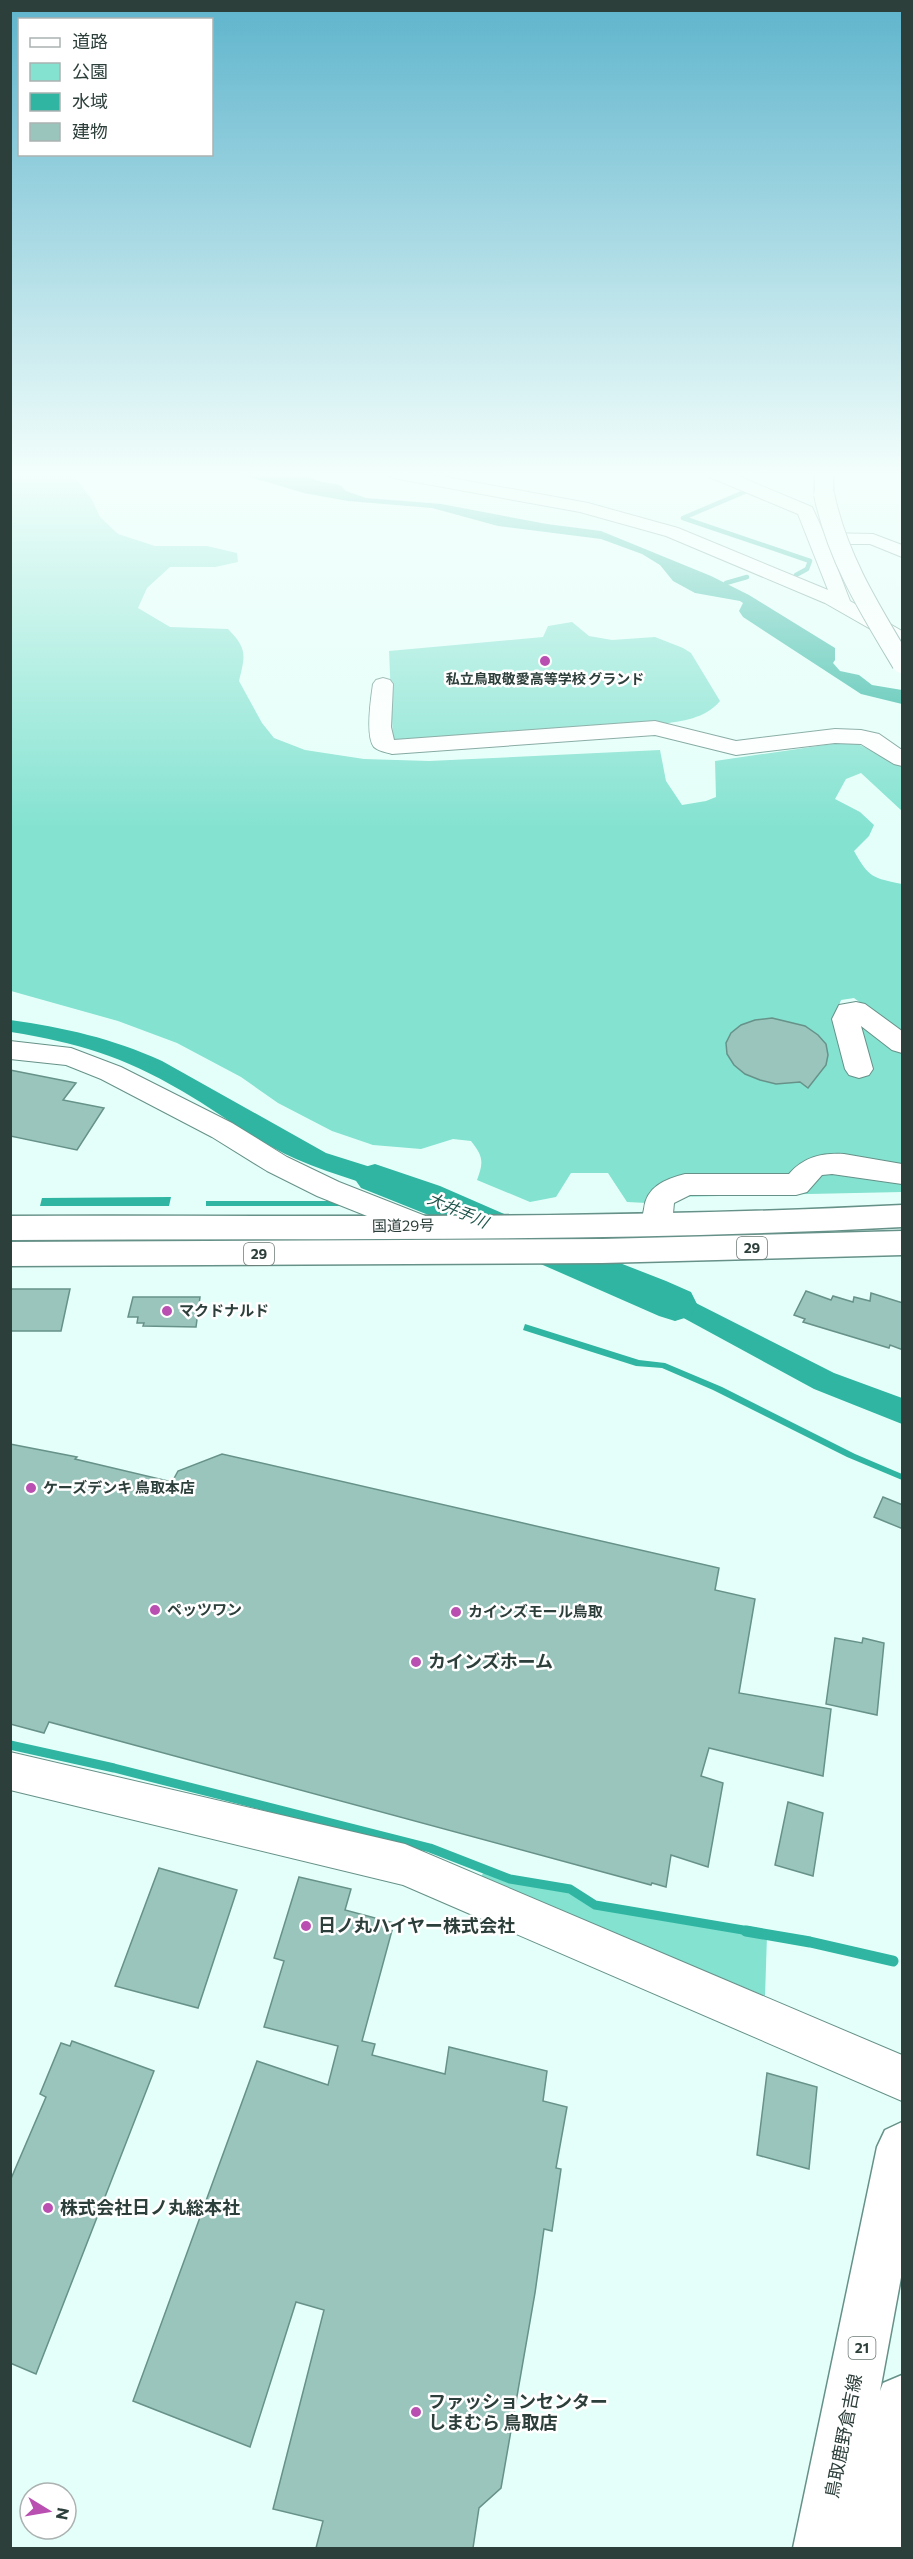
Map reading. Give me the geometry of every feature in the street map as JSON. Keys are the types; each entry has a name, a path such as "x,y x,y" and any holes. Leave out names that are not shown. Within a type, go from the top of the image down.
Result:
{"main road":[{"path":"860,592 903,663"},
{"path":"882,592 903,629"},
{"name":"国道29号","path":"10,1228 542,1226 903,1216"},
{"name":"国道29号","path":"10,1254 602,1251 903,1243"},
{"name":"鳥取鹿野倉吉線","path":"821,2548 903,2147"},
{"path":"875,2548 903,2402"}],"street":[{"path":"816,592 903,639"},
{"path":"838,592 841,604"},
{"path":"383,684 380,727 383,744 392,747 655,728 736,748 835,736 861,737 872,739 903,759"},
{"path":"859,1069 845,1019 848,1011 856,1010 903,1044"},
{"path":"10,1050 71,1056 111,1073 222,1130 277,1164 328,1189 431,1226"},
{"path":"657,1224 660,1198 685,1184 796,1185 803,1180 809,1170 820,1165 832,1164 903,1174"},
{"path":"10,1771 405,1865 903,2078"}],"green space":[{"path":"10,592 145,592 138,608 170,627 228,629 242,648 243,665 239,681 262,723 274,738 305,750 364,759 429,761 660,750 666,781 682,805 716,797 715,761 852,741 900,765 902,769 902,811 861,773 846,779 835,799 860,812 874,825 869,836 854,851 864,867 878,878 902,884 902,1034 854,998 841,1000 838,1008 850,1019 902,1051 902,1168 789,1177 647,1203 627,1202 608,1173 571,1173 556,1197 530,1202 477,1180 481,1159 471,1141 453,1139 421,1149 373,1145 332,1131 278,1103 241,1077 177,1043 118,1021 11,991"},
{"name":"私立鳥取敬愛高等学校 グランド","path":"572,622 589,636 612,640 655,637 683,648 691,653 720,701 700,715 661,724 393,741 389,651 543,637 548,626"},
{"path":"818,1172 902,1179 902,1192 675,1197 809,1189"},
{"path":"458,1236 460,1242 11,1243 10,1238"},
{"path":"484,1872 570,1891 595,1906 767,1935 765,1996 480,1878"}],"water":[{"path":"744,592 749,595 835,648 833,663 840,671 859,675 872,685 902,690 902,704 861,694 743,617 739,611 743,603 740,601 695,593"},
{"path":"10,1020 88,1035 143,1053 162,1061 326,1153 399,1176 442,1193 420,1203 311,1165 266,1144 160,1079 99,1052 11,1032"},
{"path":"171,1197 169,1206 40,1206 42,1198"},
{"path":"206,1201 342,1201 342,1206 206,1206"},
{"path":"635,1274 834,1373 902,1398 902,1424 814,1389 678,1315 610,1285"},
{"path":"525,1324 639,1360 665,1363 722,1387 855,1454 902,1474 902,1480 847,1457 713,1390 662,1368 636,1366 523,1330"}],"building":[{"path":"772,1018 805,1026 826,1044 828,1055 826,1065 808,1088 800,1082 776,1084 745,1074 734,1065 727,1054 726,1043 731,1033 741,1025"},
{"path":"10,1070 76,1083 63,1100 104,1108 77,1150 10,1136"},
{"path":"10,1289 70,1289 61,1331 10,1331"},
{"path":"806,1291 831,1300 833,1296 853,1302 854,1297 870,1301 871,1293 903,1303 903,1350 890,1345 889,1348 803,1322 805,1319 794,1315"},
{"name":"マクドナルド","path":"133,1297 200,1297 196,1327 143,1326 144,1323 137,1323 138,1317 128,1317"},
{"name":"カインズホーム","path":"10,1444 77,1457 75,1459 172,1482 178,1471 222,1454 719,1568 715,1590 755,1599 739,1693 831,1709 823,1776 709,1748 701,1776 723,1783 708,1867 671,1855 666,1887 652,1883 651,1885 49,1722 44,1733 10,1724"},
{"path":"883,1497 903,1505 903,1529 874,1517"},
{"path":"835,1638 862,1643 863,1638 884,1643 877,1715 826,1704"},
{"path":"788,1802 823,1813 813,1876 775,1865"},
{"path":"159,1868 237,1890 198,2008 115,1986"},
{"path":"299,1877 351,1889 345,1910 394,1923 362,2041 375,2044 372,2055 445,2074 449,2047 547,2071 543,2101 567,2107 556,2168 561,2169 552,2231 544,2229 501,2488 479,2508 473,2548 316,2548 323,2521 273,2509 324,2310 296,2302 250,2447 133,2401 257,2061 328,2085 338,2046 264,2027 284,1961 274,1958"},
{"path":"72,2041 154,2071 36,2374 10,2363 10,2181 46,2097 40,2094 61,2043 70,2046"},
{"path":"767,2073 817,2087 809,2169 757,2155"}],"waterway":[{"name":"大井手川","path":"375,1178 450,1207 675,1304"},
{"path":"10,1745 114,1768 430,1848 510,1879 570,1889 595,1905 755,1932"},
{"path":"746,1931 810,1942 893,1961"}],"place":[{"name":"私立鳥取敬愛高等学校 グランド","path":"545,661"},
{"name":"マクドナルド","path":"167,1311"},
{"name":"ケーズデンキ 鳥取本店","path":"31,1488"},
{"name":"ペッツワン","path":"155,1610"},
{"name":"カインズモール鳥取","path":"456,1612"},
{"name":"カインズホーム","path":"416,1662"},
{"name":"日ノ丸ハイヤー株式会社","path":"306,1926"},
{"name":"株式会社日ノ丸総本社","path":"48,2208"},
{"name":"ファッションセンター しまむら 鳥取店","path":"416,2412"}]}
